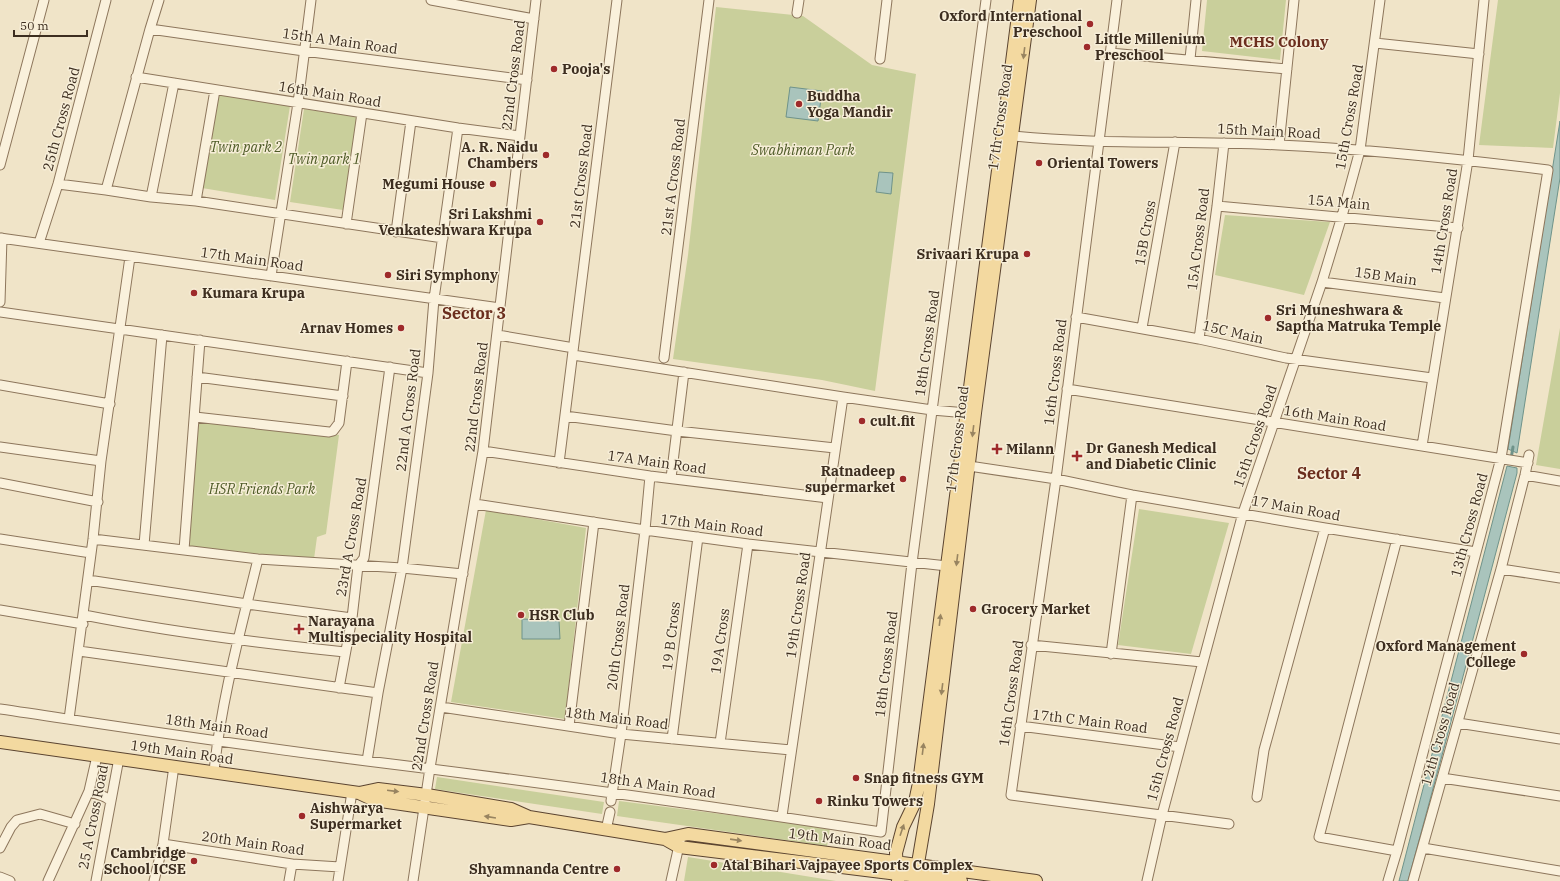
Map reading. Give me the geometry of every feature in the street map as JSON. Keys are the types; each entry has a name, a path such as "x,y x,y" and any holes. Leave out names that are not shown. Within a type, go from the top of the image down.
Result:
{"main road":[{"name":"17th Cross Road","path":"898,878 896,853 903,827 915,802 919,783 1020,0"},
{"name":"17th Cross Road","path":"916,874 925,816 1030,0"},
{"name":"19th Main Road","path":"0,742 356,793 374,800 426,801 511,809 529,817 898,878 916,874 1036,881"},
{"path":"910,814 925,816"},
{"name":"19th Main Road","path":"680,841 688,834 896,862 916,874 961,881"}],"street":[{"path":"0,165 44,0"},
{"name":"25th Cross Road","path":"39,243 58,184 106,0"},
{"path":"106,190 136,77 159,0"},
{"path":"271,276 298,103 311,0"},
{"path":"434,0 480,4 534,19"},
{"name":"22nd Cross Road","path":"413,881 430,768 483,451 498,335 536,0"},
{"name":"21st Cross Road","path":"559,463 571,351 617,0"},
{"name":"21st A Cross Road","path":"664,358 709,0"},
{"path":"797,13 799,0"},
{"path":"880,59 887,0"},
{"name":"18th Cross Road","path":"881,832 912,563 986,0"},
{"name":"16th Cross Road","path":"1117,0 1056,479 1031,645 1011,796 1162,815"},
{"path":"1190,59 1196,0"},
{"path":"1279,145 1294,0"},
{"name":"15th Cross Road","path":"1148,881 1162,815 1243,513 1322,282 1360,150 1380,0"},
{"name":"14th Cross Road","path":"1422,446 1468,160 1484,0"},
{"name":"15th A Main Road","path":"150,29 527,80"},
{"path":"1375,43 1479,54"},
{"path":"1110,53 1190,59 1287,69"},
{"name":"16th Main Road","path":"136,77 411,121 520,136"},
{"path":"151,197 174,84"},
{"path":"196,201 215,90"},
{"path":"346,224 362,113"},
{"path":"396,232 411,121"},
{"name":"22nd A Cross Road","path":"367,761 378,693 402,568 428,373 434,299 458,128"},
{"name":"15th Main Road","path":"1013,136 1279,145 1360,150 1468,160 1548,170"},
{"name":"15B Cross","path":"1142,328 1175,142"},
{"name":"15A Cross Road","path":"1199,338 1224,143"},
{"name":"13th Cross Road","path":"1388,881 1398,851 1476,552 1509,460 1548,170"},
{"path":"58,184 151,197 196,201 443,238"},
{"name":"15A Main","path":"1217,206 1342,216 1458,228"},
{"path":"0,302 1,238"},
{"name":"17th Main Road","path":"1,238 500,308"},
{"path":"69,719 94,539 102,461 130,257"},
{"name":"15B Main","path":"1322,282 1445,298"},
{"path":"0,312 428,373"},
{"name":"15C Main","path":"1076,318 1199,338 1296,360 1432,378"},
{"path":"144,545 162,335"},
{"path":"498,335 571,351 684,372 932,410 966,413"},
{"path":"184,550 200,340"},
{"path":"195,417 329,432 333,431 339,423 347,361"},
{"name":"23rd A Cross Road","path":"338,688 352,618 358,566 364,558 390,367"},
{"path":"672,478 684,372"},
{"path":"197,377 343,396"},
{"path":"0,385 110,404"},
{"name":"16th Main Road","path":"1067,389 1509,460 1528,459"},
{"name":"19th Cross Road","path":"782,816 843,397"},
{"path":"565,416 677,431 836,448"},
{"path":"0,447 102,461"},
{"name":"17A Main Road","path":"483,451 650,476 828,498"},
{"name":"12th Cross Road","path":"1414,881 1501,569 1528,459"},
{"name":"17 Main Road","path":"969,466 1056,479 1132,495 1476,552"},
{"path":"1525,475 1560,481"},
{"name":"20th Cross Road","path":"612,796 621,734 650,476"},
{"path":"0,483 98,502"},
{"path":"1111,654 1132,495"},
{"name":"17th Main Road","path":"475,504 748,544 947,566"},
{"path":"569,726 594,522"},
{"path":"1257,797 1264,750 1325,528"},
{"name":"19 B Cross","path":"672,739 698,537"},
{"path":"0,539 91,553"},
{"path":"94,539 258,559 402,568 463,574"},
{"path":"1397,539 1319,837 1398,851"},
{"name":"19A Cross","path":"720,743 748,544"},
{"path":"214,772 217,740 258,559"},
{"path":"1501,569 1560,578"},
{"path":"88,580 352,618"},
{"path":"0,610 127,624 345,652"},
{"path":"1031,645 1202,662"},
{"path":"79,651 378,693"},
{"name":"18th Main Road","path":"440,707 621,734 791,750"},
{"name":"18th Main Road","path":"0,709 367,761 430,768"},
{"path":"1458,724 1560,739"},
{"name":"17th C Main Road","path":"1020,726 1180,747"},
{"path":"48,881 89,791 97,756"},
{"name":"25 A Cross Road","path":"96,881 119,758"},
{"path":"154,881 163,844 174,766"},
{"name":"18th A Main Road","path":"430,768 612,796 782,816 881,832"},
{"path":"1442,778 1560,796"},
{"path":"89,791 105,797 111,802"},
{"path":"338,881 356,793"},
{"path":"606,830 610,812"},
{"path":"0,848 11,826 17,820 40,814 75,824"},
{"path":"1162,815 1229,824"},
{"path":"671,881 680,841"},
{"name":"20th Main Road","path":"163,844 292,864 340,867"},
{"path":"1423,848 1560,871"},
{"path":"289,881 292,864"},
{"path":"0,877 10,881"}],"green space":[{"path":"1207,0 1286,0 1280,60 1202,51"},
{"path":"1498,0 1560,0 1560,93 1553,148 1479,145"},
{"name":"Swabhiman Park","path":"716,7 803,16 872,65 916,74 875,391 822,380 673,359 688,255"},
{"name":"Twin park 2","path":"217,94 290,106 275,200 202,188"},
{"name":"Twin park 1","path":"304,109 358,117 343,210 290,202"},
{"path":"1225,215 1330,222 1304,295 1215,275"},
{"path":"1560,328 1560,469 1536,465"},
{"name":"HSR Friends Park","path":"199,414 339,435 326,534 317,537 314,559 188,547"},
{"path":"1139,509 1229,523 1191,654 1118,645"},
{"name":"HSR Club","path":"486,510 586,528 565,719 451,702"},
{"path":"437,777 604,802 602,814 435,789"},
{"path":"619,801 830,828 827,846 617,816"},
{"name":"Atal Bihari Vajpayee Sports Complex","path":"688,857 836,881 684,881"}],"water":[{"path":"790,87 822,91 818,121 786,117"},
{"path":"1560,121 1560,178 1517,453 1508,449"},
{"path":"879,172 893,173 891,194 876,192"},
{"path":"1507,466 1517,468 1517,473 1408,881 1399,881"},
{"path":"556,614 559,621 560,639 522,639 522,619 547,620 548,616"}],"waterway":[{"path":"1511,459 1513,447"}],"place":[{"name":"Oxford International Preschool","path":"1090,24"},
{"name":"Little Millenium Preschool","path":"1087,47"},
{"name":"Pooja's","path":"554,69"},
{"name":"Buddha Yoga Mandir","path":"799,104"},
{"name":"A. R. Naidu Chambers","path":"546,155"},
{"name":"Oriental Towers","path":"1039,163"},
{"name":"Megumi House","path":"493,184"},
{"name":"Sri Lakshmi Venkateshwara Krupa","path":"540,222"},
{"name":"Srivaari Krupa","path":"1027,254"},
{"name":"Siri Symphony","path":"388,275"},
{"name":"Kumara Krupa","path":"194,293"},
{"name":"Sri Muneshwara & Saptha Matruka Temple","path":"1268,318"},
{"name":"Arnav Homes","path":"401,328"},
{"name":"cult.fit","path":"862,421"},
{"name":"Milann","path":"997,449"},
{"name":"Dr Ganesh Medical and Diabetic Clinic","path":"1077,456"},
{"name":"Ratnadeep supermarket","path":"903,479"},
{"name":"Grocery Market","path":"973,609"},
{"name":"HSR Club","path":"521,615"},
{"name":"Narayana Multispeciality Hospital","path":"299,629"},
{"name":"Oxford Management College","path":"1524,654"},
{"name":"Snap fitness GYM","path":"856,778"},
{"name":"Rinku Towers","path":"819,801"},
{"name":"Aishwarya Supermarket","path":"302,816"},
{"name":"Cambridge School ICSE","path":"194,861"},
{"name":"Atal Bihari Vajpayee Sports Complex","path":"714,865"},
{"name":"Shyamnanda Centre","path":"617,869"}],"district":[{"name":"MCHS Colony","path":"1279,41"},
{"name":"Sector 3","path":"474,313"},
{"name":"Sector 4","path":"1329,473"}]}
